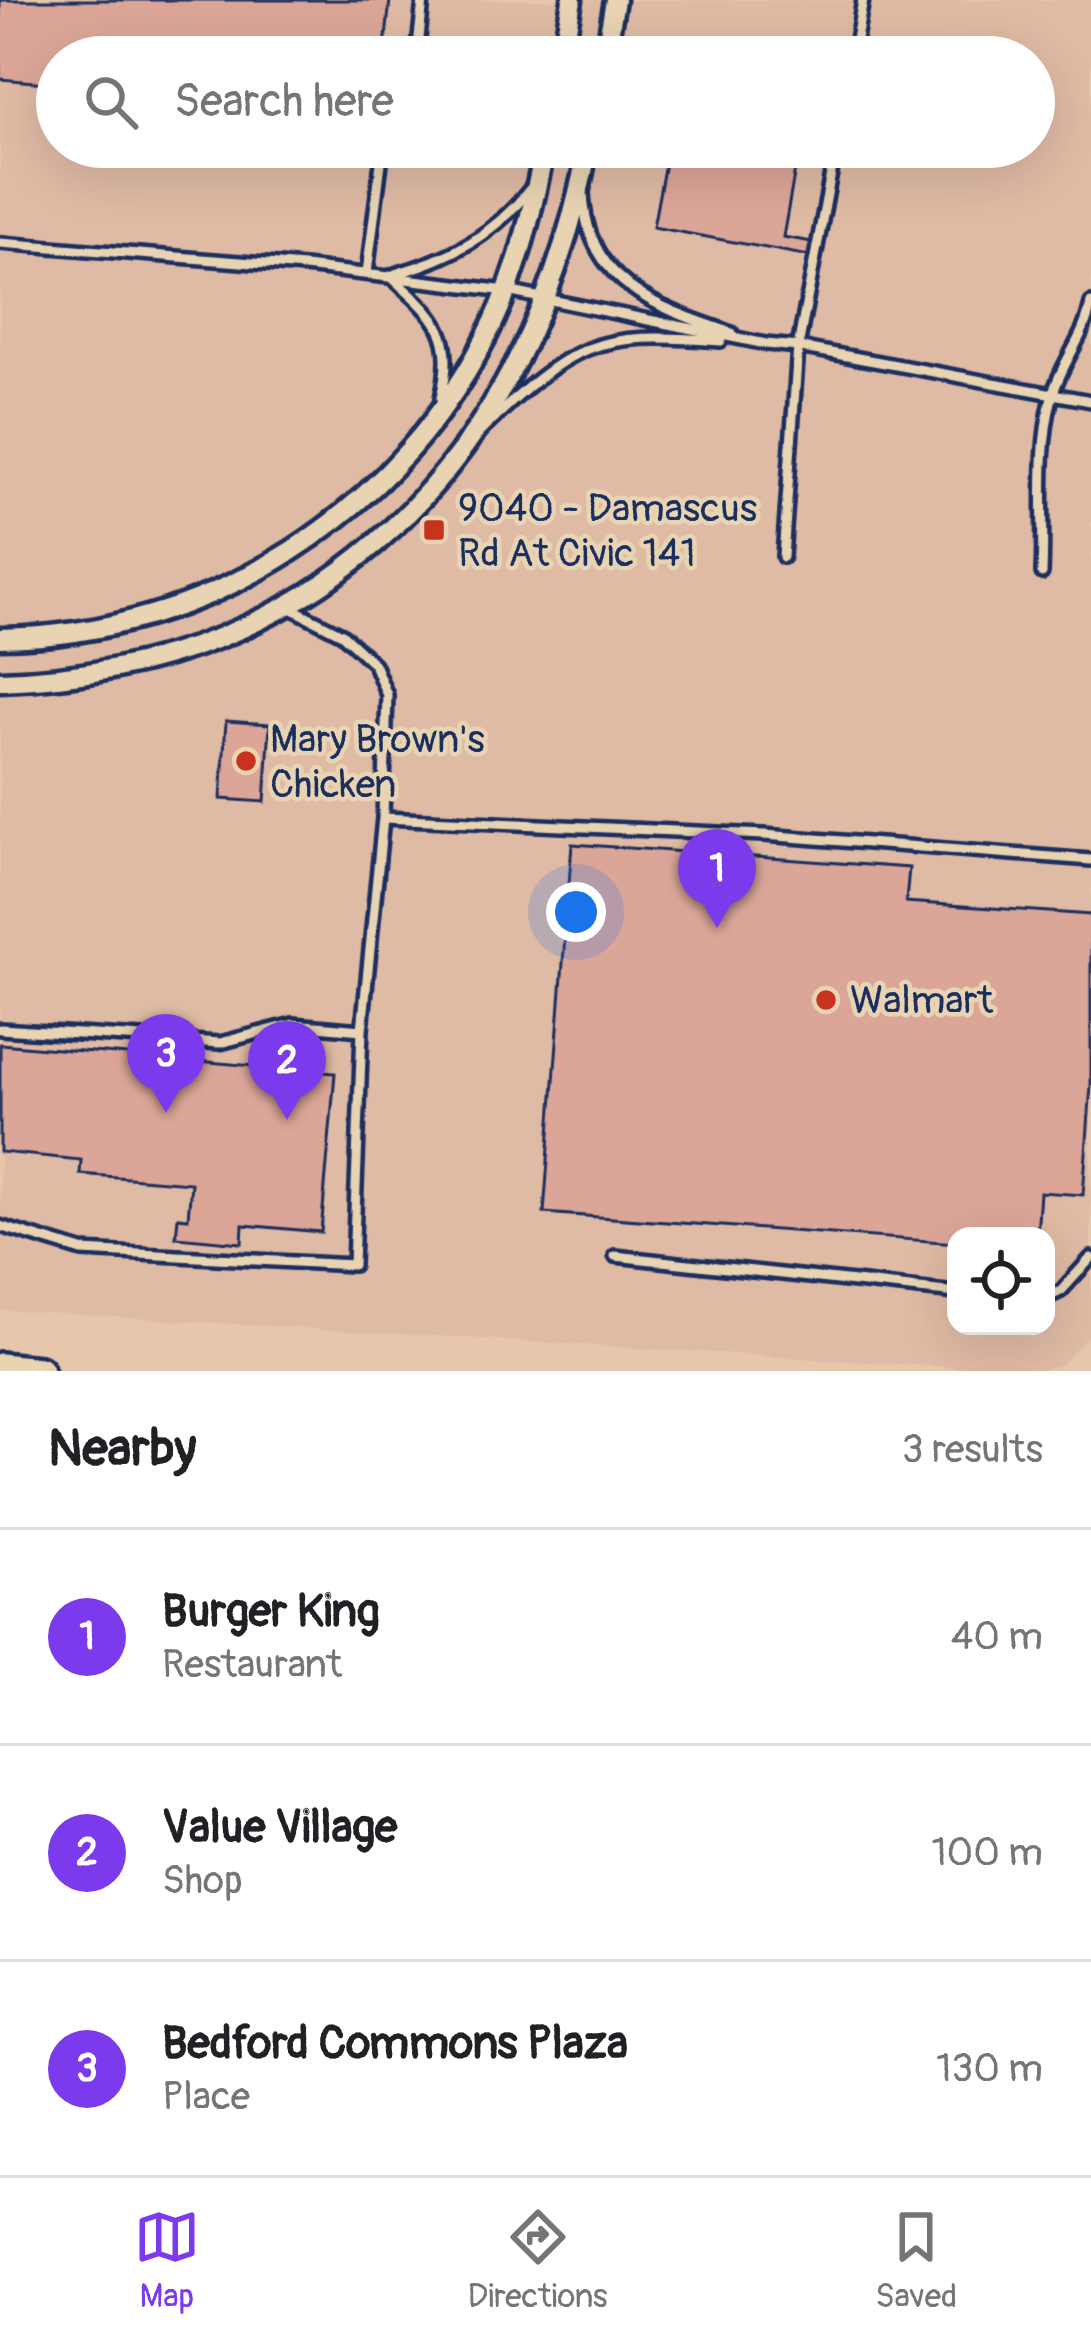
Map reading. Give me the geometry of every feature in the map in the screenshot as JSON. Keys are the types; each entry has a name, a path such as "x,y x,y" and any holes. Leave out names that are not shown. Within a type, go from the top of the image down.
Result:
{"main road":[{"path":"0,1367 39,1371"}],"street":[{"path":"566,36 572,0"},
{"path":"608,36 615,0"},
{"path":"0,636 88,631 198,601 267,567 361,500 415,446 478,352 507,291 541,168"},
{"path":"0,681 76,676 157,660 235,632 287,606 376,543 436,484 509,381 547,299 584,168"}],"lane":[{"path":"419,36 423,0"},
{"path":"857,36 863,0"},
{"path":"368,273 380,168"},
{"path":"783,557 798,347 832,168"},
{"path":"583,173 588,224 623,282 660,308 766,344"},
{"path":"390,276 461,251 502,221 539,178"},
{"path":"0,243 368,273 507,291 766,344"},
{"path":"390,276 425,308 440,330 449,362 438,415"},
{"path":"1042,573 1041,489 1052,395 1088,322 1091,303"},
{"path":"469,442 554,366 602,342 656,336 798,347 1091,401"},
{"path":"0,1226 82,1251 353,1265 362,1030 383,818 387,695 374,664 342,634 287,606"},
{"path":"383,818 764,835 1091,860"},
{"path":"0,1029 220,1043 293,1024 362,1030"},
{"path":"615,1256 947,1292"},
{"path":"1055,1294 1091,1258"}],"shaded area":[{"path":"0,0 1091,0 1091,1332 1060,1365 1041,1370 0,1310"}],"building":[{"path":"0,0 390,0 386,36 36,36 36,82 0,79"},
{"path":"664,168 795,168 783,237 812,242 809,256 653,227"},
{"name":"Mary Brown's Chicken","path":"226,721 270,724 265,802 221,799"},
{"name":"Walmart","path":"572,844 909,868 906,902 1091,915 1091,1085 1083,1195 1040,1192 1038,1227 947,1227 947,1242 544,1213"},
{"path":"0,1044 335,1073 321,1232 243,1225 242,1243 176,1237 178,1217 188,1218 191,1183 80,1174 81,1160 0,1152"}],"place":[{"name":"9040 - Damascus Rd At Civic 141","path":"434,530"},
{"name":"Mary Brown's Chicken","path":"246,761"},
{"name":"Burger King","path":"717,928"},
{"name":"Walmart","path":"826,1000"},
{"name":"Bedford Commons Plaza","path":"166,1113"},
{"name":"Value Village","path":"287,1120"}]}
